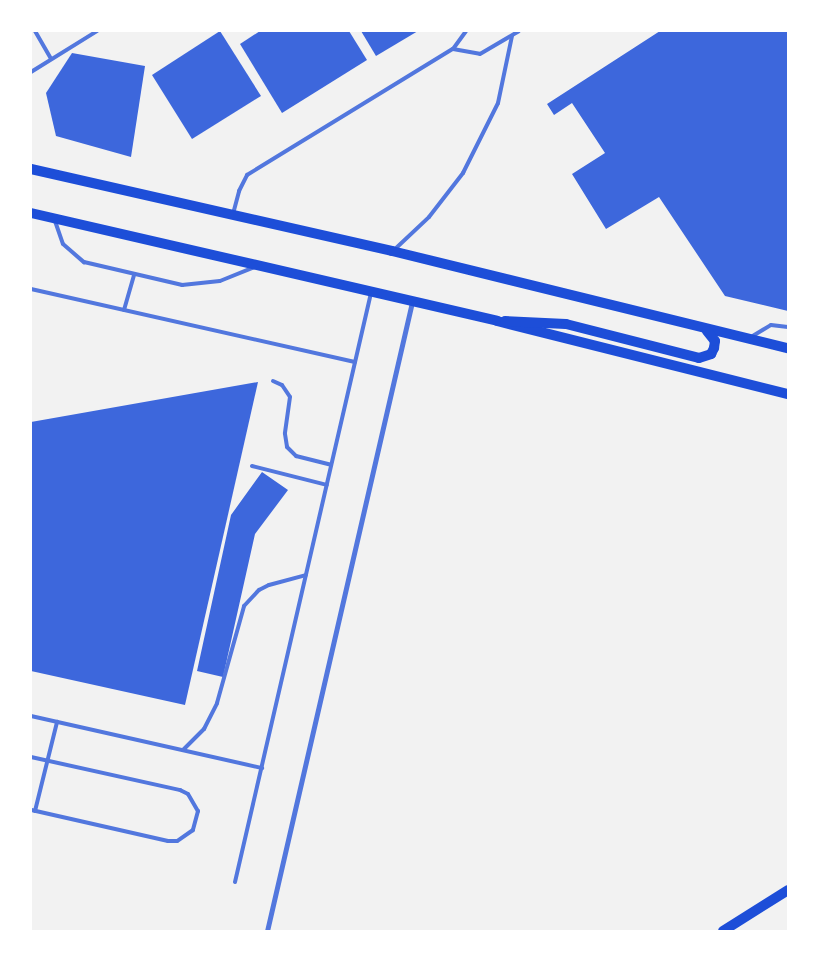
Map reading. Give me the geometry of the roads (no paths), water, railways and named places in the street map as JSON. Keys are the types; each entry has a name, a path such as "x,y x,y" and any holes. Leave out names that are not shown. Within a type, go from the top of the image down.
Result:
{"main road":[{"path":"31,169 233,217 392,251 707,331 788,348"},
{"path":"31,213 497,321 788,394"},
{"path":"497,321 531,320 566,324 699,358 706,357 714,348 715,341 707,331"},
{"path":"723,931 788,890"}],"street":[{"path":"267,931 412,302"}],"lane":[{"path":"35,31 51,59"},
{"path":"31,72 97,31"},
{"path":"233,217 239,191 247,175 453,49 466,31"},
{"path":"453,49 480,54 519,31"},
{"path":"392,251 429,217 463,173 498,103 512,36"},
{"path":"54,218 63,244 84,262 134,274 182,285 201,285 229,278 256,266"},
{"path":"124,310 134,274"},
{"path":"31,289 355,362"},
{"path":"235,882 371,292"},
{"path":"748,340 771,325 788,327"},
{"path":"273,381 282,385 290,397 285,434 287,446 296,456 331,465"},
{"path":"252,466 327,485"},
{"path":"183,750 211,717 244,606 259,590 269,585 306,575"},
{"path":"31,716 262,768"},
{"path":"31,757 48,760 180,790 195,802 197,821 186,836 168,841 33,810 48,760 57,722"}]}
